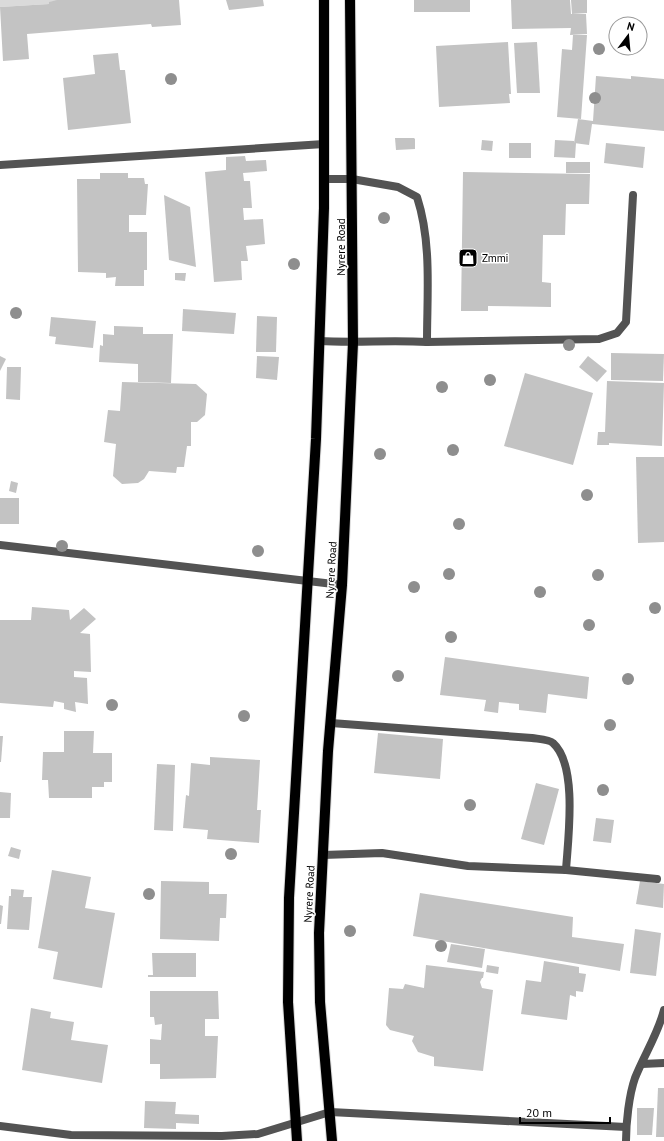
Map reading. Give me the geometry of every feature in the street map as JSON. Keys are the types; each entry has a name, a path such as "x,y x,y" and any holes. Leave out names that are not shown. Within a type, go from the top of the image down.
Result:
{"main road":[{"name":"Nyrere Road","path":"297,1141 288,1002 289,898 306,582 316,439 324,179 324,0"},
{"name":"Nyrere Road","path":"332,1141 320,1002 319,933 331,724 342,585 353,343 350,0"}],"street":[{"path":"0,165 324,144"},
{"path":"324,179 352,179 398,187 417,196 422,211 428,260 427,342"},
{"path":"319,341 353,343 399,340 427,342 599,339 617,334 626,322 633,194"},
{"path":"0,545 306,582 342,585"},
{"path":"331,724 532,738 552,742 560,751 568,777 570,804 566,870"},
{"path":"323,855 382,853 468,866 566,870 657,879"},
{"path":"626,1141 626,1127 635,1079 660,1024 664,1010"},
{"path":"642,1064 664,1063"},
{"path":"0,1126 71,1135 222,1136 258,1134 330,1112 626,1127"}],"shaded area":[{"path":"0,0 58,1 50,2 49,4 0,7"}],"building":[{"path":"57,0 179,0 181,25 152,27 151,24 27,34 29,59 3,61 0,7 49,4 49,2"},
{"path":"226,0 263,0 264,6 229,10"},
{"path":"414,0 470,0 470,12 414,12"},
{"path":"511,0 570,0 571,14 586,14 587,34 570,35 571,28 512,29"},
{"path":"571,0 587,0 587,13 572,14"},
{"path":"573,35 587,35 581,119 557,117 562,49 572,50"},
{"path":"508,42 511,94 509,94 510,103 439,107 436,46"},
{"path":"537,42 540,93 517,93 514,43"},
{"path":"118,53 120,70 125,70 131,123 68,130 63,78 95,74 93,55"},
{"path":"596,76 631,79 631,76 664,79 664,131 592,124 589,145 574,143 578,119 593,121"},
{"path":"395,138 414,138 415,149 396,150"},
{"path":"482,140 493,141 492,151 481,150"},
{"path":"555,140 574,141 574,143 576,143 575,158 554,157"},
{"path":"509,143 531,143 531,158 509,158"},
{"path":"606,143 645,147 643,168 604,163"},
{"path":"245,156 246,161 266,160 267,171 243,173 244,181 250,181 252,208 243,208 244,220 263,219 265,244 246,246 248,261 241,261 242,280 214,282 205,172 226,170 226,157"},
{"path":"566,162 590,162 590,173 566,173"},
{"path":"463,172 590,174 589,204 566,204 565,235 543,235 542,282 551,283 551,307 488,306 488,311 461,311"},
{"path":"100,173 128,173 128,178 144,178 145,184 148,184 146,215 129,215 129,232 147,232 147,270 144,270 144,286 115,286 116,277 106,278 106,273 78,272 77,179 100,179"},
{"path":"164,195 190,207 196,267 169,260"},
{"path":"175,273 186,273 185,281 175,280"},
{"path":"183,309 236,313 234,334 182,331"},
{"path":"257,316 277,317 276,352 256,352"},
{"path":"51,317 96,321 93,348 55,344 56,337 49,336"},
{"path":"114,326 143,327 143,334 173,334 171,383 138,382 138,364 99,362 100,345 103,346 103,334 114,335"},
{"path":"611,353 664,354 663,381 611,380"},
{"path":"0,356 6,359 0,371"},
{"path":"257,356 279,357 277,380 256,378"},
{"path":"588,356 607,371 597,382 579,367"},
{"path":"7,367 21,367 20,400 6,399"},
{"path":"525,373 593,393 573,465 504,446"},
{"path":"607,381 664,383 662,446 609,443 609,445 597,445 598,432 605,432"},
{"path":"122,382 196,384 207,394 205,415 197,422 191,422 191,446 187,446 184,467 177,467 176,473 149,471 144,479 138,483 122,484 113,476 116,444 104,442 108,410 120,411"},
{"path":"636,457 664,457 664,542 638,543"},
{"path":"11,481 18,483 16,493 9,491"},
{"path":"0,498 19,498 19,524 0,524"},
{"path":"32,607 69,610 70,620 84,608 96,619 80,633 90,634 91,672 74,671 74,677 87,678 88,704 75,702 76,712 64,709 64,703 54,701 53,707 0,703 0,620 31,620"},
{"path":"445,657 589,677 587,699 548,694 546,713 519,710 519,704 499,702 498,713 484,711 486,700 440,695"},
{"path":"64,731 94,731 93,753 112,753 112,782 104,782 104,787 92,787 92,798 49,798 48,780 42,780 43,752 64,752"},
{"path":"378,733 443,739 440,779 374,773"},
{"path":"0,736 3,736 1,762 0,762"},
{"path":"210,757 260,760 257,810 261,810 259,843 207,839 208,830 183,828 186,795 189,796 191,763 210,765"},
{"path":"157,764 175,765 173,831 154,830"},
{"path":"536,783 559,789 544,845 521,839"},
{"path":"0,792 11,793 10,818 0,818"},
{"path":"596,818 614,820 611,843 593,841"},
{"path":"11,847 21,850 19,859 8,856"},
{"path":"52,870 91,877 85,908 115,913 102,988 53,979 58,952 38,948"},
{"path":"161,881 209,882 209,894 227,894 226,918 220,918 219,941 160,939"},
{"path":"640,881 664,884 663,908 636,904"},
{"path":"11,889 24,890 23,897 32,897 29,930 7,929 9,896 11,896"},
{"path":"420,893 573,917 572,937 624,944 620,971 413,936"},
{"path":"0,905 3,906 1,924 0,924"},
{"path":"635,929 661,933 656,976 630,973"},
{"path":"451,944 485,949 482,968 447,962"},
{"path":"152,953 196,953 196,977 148,977 148,975 153,975"},
{"path":"544,961 579,967 579,973 586,974 583,992 576,991 576,997 570,995 567,1020 521,1014 526,980 541,982"},
{"path":"426,965 484,972 483,978 480,982 482,988 493,990 483,1071 434,1066 434,1057 418,1052 412,1041 414,1036 390,1030 386,1025 389,988 403,989 405,984 424,988"},
{"path":"487,965 499,967 498,974 486,972"},
{"path":"150,991 218,991 219,1019 205,1019 205,1036 218,1036 216,1078 160,1079 160,1064 150,1064 150,1039 161,1040 162,1024 155,1025 154,1017 150,1017"},
{"path":"31,1008 51,1012 50,1018 74,1022 71,1040 108,1045 102,1083 22,1070"},
{"path":"658,1088 664,1088 664,1137 656,1137"},
{"path":"145,1101 176,1102 175,1114 199,1115 199,1124 176,1123 176,1129 144,1128"},
{"path":"637,1108 654,1108 652,1135 637,1135"}],"place":[{"name":"Zmmi","path":"468,258"}]}
